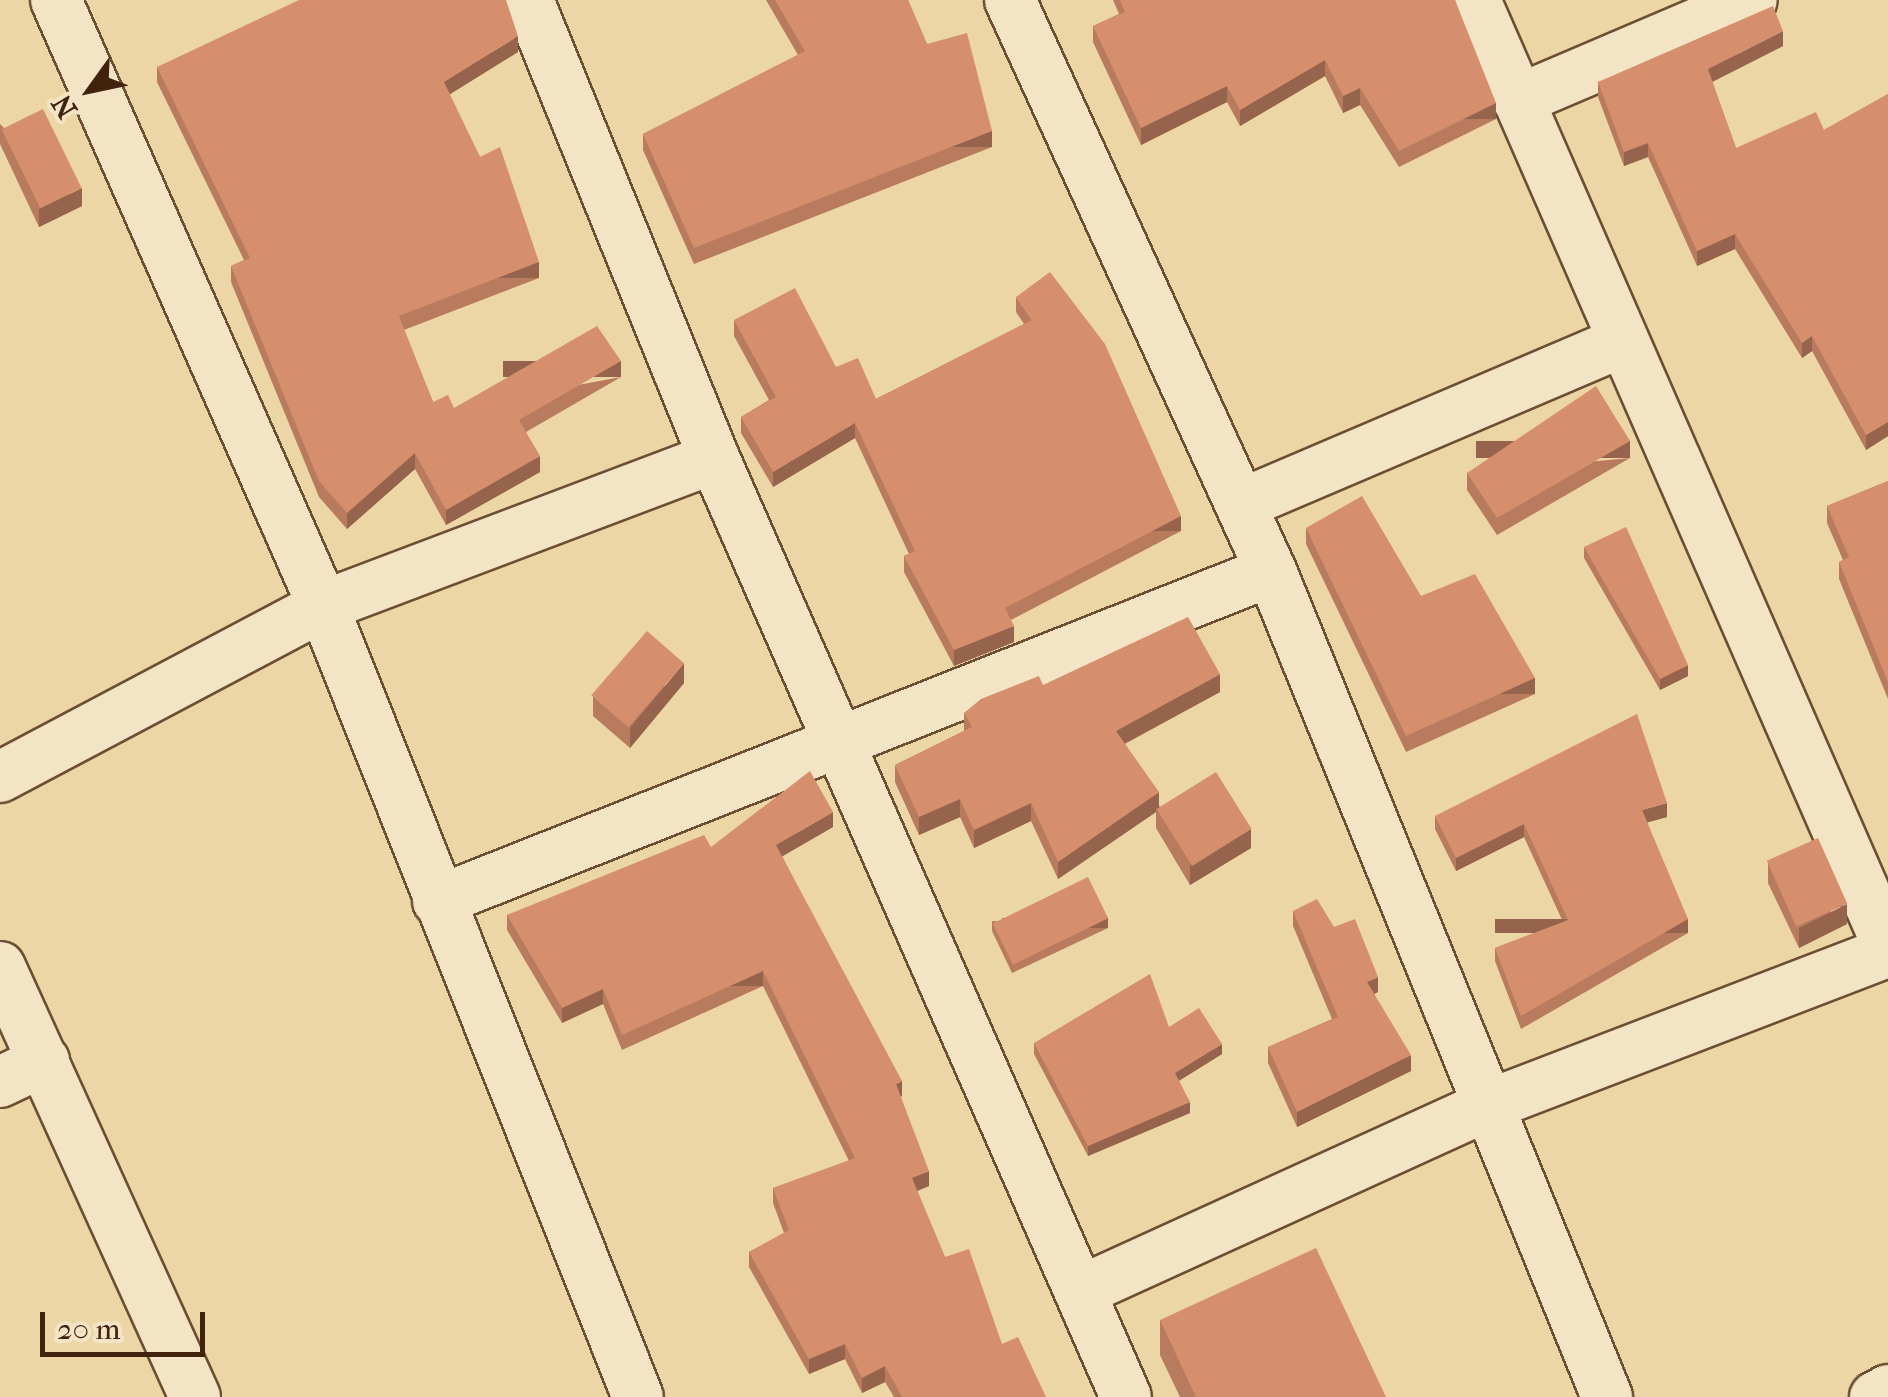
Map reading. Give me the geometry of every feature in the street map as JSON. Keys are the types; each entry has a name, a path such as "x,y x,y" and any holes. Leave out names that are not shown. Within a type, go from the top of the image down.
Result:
{"street":[{"path":"56,0 324,606 638,1397"},
{"path":"528,0 714,458 1126,1397"},
{"path":"1010,0 1271,571 1494,1103 1606,1397"},
{"path":"1080,1291 1494,1103 1888,949 1618,344 1475,0"},
{"path":"1518,100 1752,0"},
{"path":"1242,504 1618,344"},
{"path":"0,776 324,606 714,458"},
{"path":"438,901 836,740 1271,571"},
{"path":"0,968 194,1397"},
{"path":"0,1082 44,1061"},
{"path":"1875,1397 1888,1390"}],"building":[{"path":"299,0 506,0 518,36 444,82 480,157 500,147 539,262 399,316 433,402 448,395 454,408 597,326 621,361 519,420 540,456 446,510 415,453 347,513 319,481 231,266 250,258 157,67"},
{"path":"775,0 908,0 927,44 967,33 992,131 694,248 643,134 805,51"},
{"path":"1120,0 1455,0 1496,103 1399,151 1360,88 1343,96 1325,60 1240,110 1227,86 1141,128 1093,26 1125,12"},
{"path":"1773,6 1783,31 1708,69 1736,148 1816,112 1824,130 1888,94 1888,422 1866,435 1812,336 1802,343 1735,234 1697,251 1648,143 1624,152 1598,82"},
{"path":"43,109 82,188 40,208 2,129"},
{"path":"1050,272 1105,344 1181,516 1005,608 1014,626 954,650 904,556 915,551 855,423 773,472 741,417 776,397 734,320 795,288 836,367 858,358 876,399 1032,320 1016,297"},
{"path":"1596,386 1630,441 1497,518 1467,473"},
{"path":"1888,481 1888,682 1839,562 1849,557 1827,506"},
{"path":"1362,496 1421,596 1475,574 1535,678 1406,736 1306,528"},
{"path":"1626,527 1688,665 1660,679 1584,547"},
{"path":"1188,617 1220,674 1116,731 1159,792 1058,862 1031,803 974,830 960,799 919,817 895,765 972,727 964,713 981,699 1039,676 1043,685"},
{"path":"647,631 684,663 628,727 591,695"},
{"path":"1637,714 1667,803 1642,810 1688,919 1521,1016 1495,948 1568,920 1524,824 1456,858 1435,816"},
{"path":"810,771 833,812 776,845 902,1081 896,1084 929,1171 912,1178 945,1257 969,1249 1002,1344 1018,1337 1046,1397 902,1397 885,1366 862,1378 845,1344 809,1359 749,1252 789,1230 773,1188 855,1158 763,971 622,1035 603,989 562,1008 507,915 704,835 711,847"},
{"path":"1216,772 1252,829 1192,866 1157,809"},
{"path":"1818,838 1847,904 1796,927 1767,861"},
{"path":"1088,877 1108,918 1013,965 993,923"},
{"path":"1317,899 1334,927 1355,919 1378,977 1367,982 1411,1055 1297,1112 1268,1047 1338,1017 1293,911"},
{"path":"1150,974 1169,1027 1199,1008 1222,1044 1175,1073 1190,1102 1088,1146 1034,1043"},
{"path":"1316,1248 1386,1397 1196,1397 1160,1320"}]}
